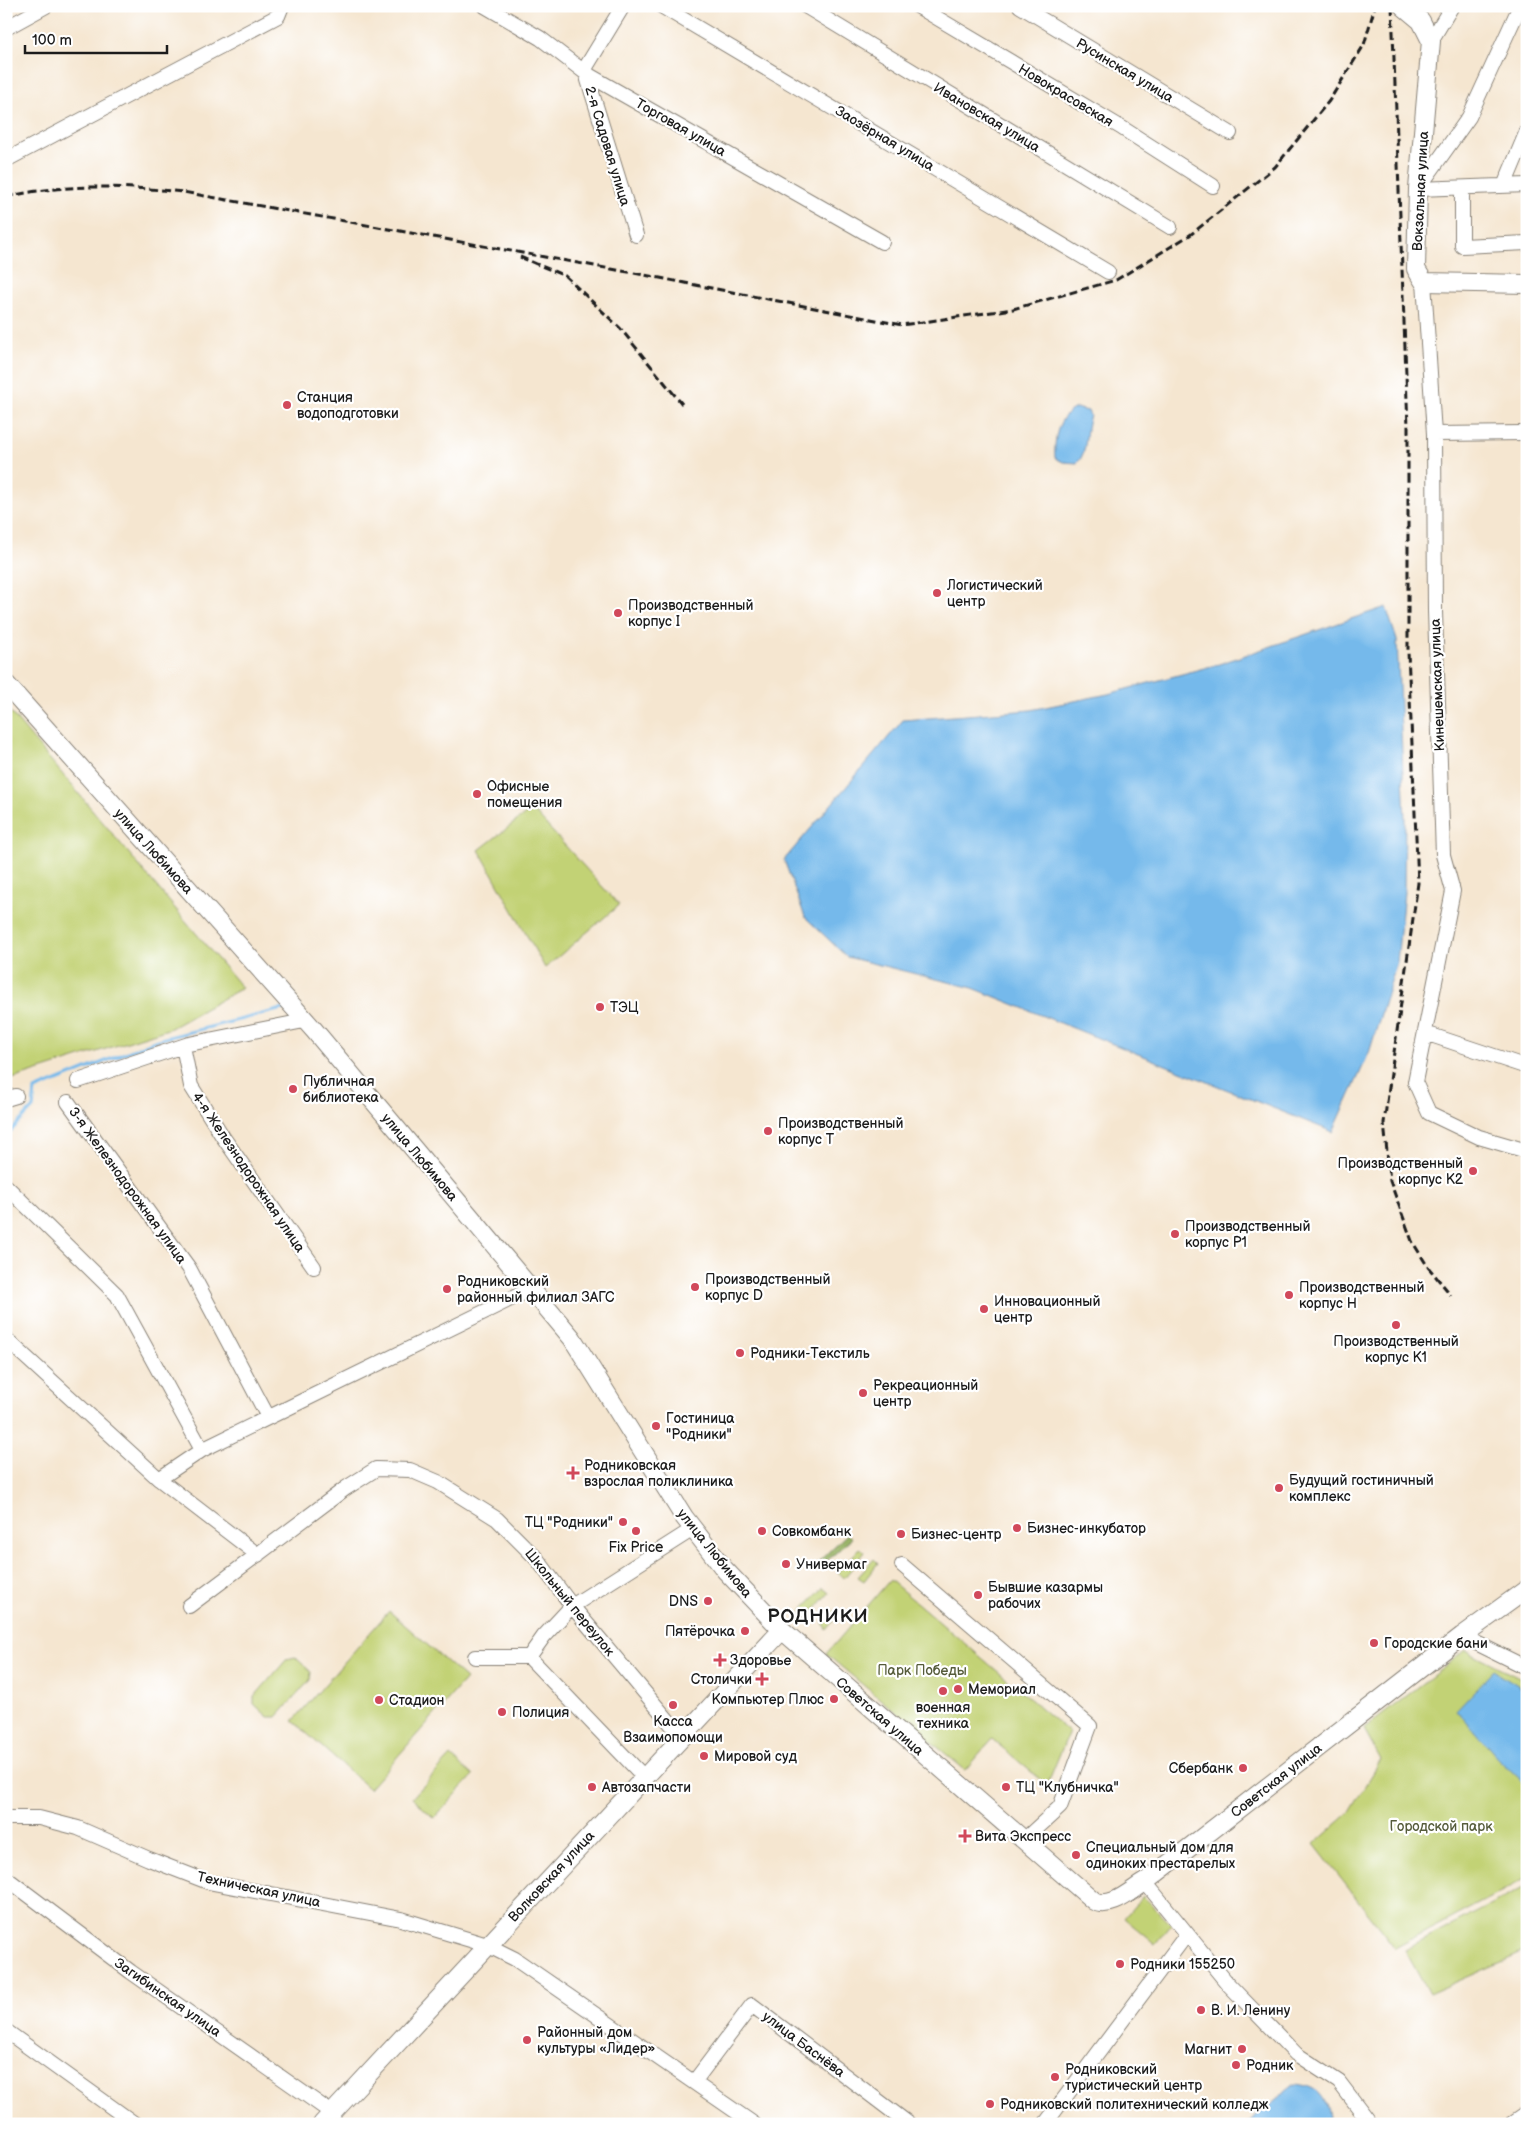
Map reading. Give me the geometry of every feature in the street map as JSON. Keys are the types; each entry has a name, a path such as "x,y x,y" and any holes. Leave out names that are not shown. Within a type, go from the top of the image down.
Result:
{"main road":[{"path":"1403,6 1421,21 1431,41"},
{"name":"Вокзальная улица","path":"1424,282 1416,268 1418,190 1431,41"},
{"path":"1424,282 1527,284"},
{"name":"улица Любимова","path":"6,684 297,1012 532,1289 572,1338 684,1517 725,1570 782,1630"},
{"name":"Советская улица","path":"782,1630 1100,1904 1118,1899 1145,1882 1462,1636 1527,1589"},
{"name":"Волковская улица","path":"327,2118 782,1630"}],"street":[{"path":"6,28 46,6"},
{"path":"6,160 278,16 282,6"},
{"name":"Торговая улица","path":"485,6 540,38 587,74 882,242"},
{"name":"2-я Садовая улица","path":"623,6 586,67 636,234"},
{"name":"Заозёрная улица","path":"661,6 1108,272"},
{"name":"Ивановская улица","path":"805,6 1170,227"},
{"name":"Новокрасовская","path":"917,6 1122,128 1213,186"},
{"name":"Русинская улица","path":"1020,6 1230,133"},
{"path":"1431,41 1452,6"},
{"path":"1418,190 1469,117 1520,6"},
{"path":"1504,186 1527,131"},
{"path":"1418,190 1527,185"},
{"path":"1462,188 1462,246 1527,243"},
{"name":"Кинешемская улица","path":"1424,282 1434,434 1435,611 1444,855 1453,891 1415,1082 1429,1113 1479,1137 1527,1151"},
{"path":"1434,434 1527,433"},
{"path":"78,1080 297,1012"},
{"path":"1425,1032 1527,1067"},
{"name":"4-я Железнодорожная улица","path":"184,1046 191,1086 223,1137 314,1267"},
{"name":"3-я Железнодорожная улица","path":"68,1102 189,1268 268,1417"},
{"path":"6,1186 117,1295 202,1450"},
{"path":"159,1479 202,1450 532,1289"},
{"path":"6,1340 159,1479 258,1555"},
{"name":"Школьный переулок","path":"189,1606 346,1488 376,1469 410,1470 438,1482 497,1519 537,1559 572,1606 682,1737"},
{"path":"529,1657 544,1636 572,1606 693,1528"},
{"path":"902,1565 1090,1726 1060,1808 1024,1840"},
{"path":"1462,1636 1527,1668"},
{"path":"476,1657 529,1657 644,1777"},
{"name":"Техническая улица","path":"6,1818 39,1818 78,1828 208,1882 401,1919 487,1945 515,1959 754,2124"},
{"name":"Загибинская улица","path":"6,1878 327,2118"},
{"path":"1145,1882 1228,1984 1296,2054 1339,2082 1371,2124"},
{"path":"1046,2124 1187,1934"},
{"name":"улица Баснёва","path":"694,2082 752,2005 909,2124"},
{"path":"6,2031 136,2124"},
{"path":"1511,2124 1527,2113"}],"green space":[{"path":"6,707 242,988 171,1028 6,1081"},
{"path":"532,809 619,905 545,968 479,850"},
{"path":"847,1534 852,1538 817,1570 813,1567"},
{"path":"860,1548 865,1552 844,1578 838,1572"},
{"path":"874,1559 878,1563 864,1581 858,1577"},
{"name":"Парк Победы","path":"890,1580 1069,1732 1047,1785 992,1739 965,1770 826,1654"},
{"path":"823,1588 829,1593 807,1619 801,1611"},
{"path":"832,1610 838,1615 826,1630 823,1622"},
{"name":"Стадион","path":"389,1611 466,1679 369,1789 293,1721"},
{"name":"Городской парк","path":"1466,1650 1527,1681 1527,1878 1395,1948 1314,1844 1349,1813 1381,1760 1364,1729"},
{"path":"295,1657 311,1672 310,1680 277,1717 268,1717 254,1704 254,1697 287,1659"},
{"path":"451,1756 473,1776 434,1818 412,1798"},
{"path":"1527,1886 1527,1960 1522,1953 1429,1994 1405,1950"},
{"path":"1143,1896 1171,1924 1155,1944 1124,1918"}],"water":[{"path":"1076,408 1088,411 1090,416 1085,447 1077,463 1063,462 1055,458 1056,436 1065,417"},
{"path":"1386,607 1397,640 1405,819 1404,892 1397,962 1369,1053 1333,1132 973,988 847,957 805,917 784,860 903,720 1031,710 1108,694 1219,664"},
{"path":"1494,1670 1527,1691 1527,1783 1524,1783 1497,1757 1456,1710"},
{"path":"1295,2084 1315,2090 1323,2098 1329,2117 1325,2124 1245,2124"}],"waterway":[{"path":"6,1136 33,1108 35,1090 157,1040 287,1008"}],"railway":[{"path":"6,197 51,189 95,187 183,192 639,274 902,325 1013,309 1116,280 1190,235 1275,167 1329,101 1364,45 1375,6"},
{"path":"1392,6 1408,427 1408,652 1418,883 1384,1123 1390,1181 1412,1241 1428,1267 1451,1295"},
{"path":"520,257 565,276 620,328 682,404"}],"place":[{"name":"Станция водоподготовки","path":"287,405"},
{"name":"Логистический центр","path":"937,593"},
{"name":"Производственный корпус I","path":"618,613"},
{"name":"Офисные помещения","path":"477,794"},
{"name":"ТЭЦ","path":"600,1007"},
{"name":"Публичная библиотека","path":"293,1089"},
{"name":"Производственный корпус T","path":"768,1131"},
{"name":"Производственный корпус K2","path":"1473,1171"},
{"name":"Производственный корпус P1","path":"1175,1234"},
{"name":"Производственный корпус D","path":"695,1287"},
{"name":"Родниковский районный филиал ЗАГС","path":"447,1289"},
{"name":"Производственный корпус H","path":"1289,1295"},
{"name":"Инновационный центр","path":"984,1309"},
{"name":"Производственный корпус K1","path":"1396,1325"},
{"name":"Родники-Текстиль","path":"740,1353"},
{"name":"Рекреационный центр","path":"863,1393"},
{"name":"Гостиница \"Родники\"","path":"656,1426"},
{"name":"Родниковская взрослая поликлиника","path":"573,1473"},
{"name":"Будущий гостиничный комплекс","path":"1279,1488"},
{"name":"ТЦ \"Родники\"","path":"623,1522"},
{"name":"Бизнес-инкубатор","path":"1017,1528"},
{"name":"Fix Price","path":"636,1531"},
{"name":"Совкомбанк","path":"762,1531"},
{"name":"Бизнес-центр","path":"901,1534"},
{"name":"Универмаг","path":"786,1564"},
{"name":"Бывшие казармы рабочих","path":"978,1595"},
{"name":"DNS","path":"708,1601"},
{"name":"Пятёрочка","path":"745,1631"},
{"name":"Городские бани","path":"1374,1643"},
{"name":"Здоровье","path":"720,1660"},
{"name":"Столички","path":"762,1679"},
{"name":"Мемориал","path":"958,1689"},
{"name":"военная техника","path":"943,1691"},
{"name":"Компьютер Плюс","path":"834,1699"},
{"name":"Стадион","path":"379,1700"},
{"name":"Касса Взаимопомощи","path":"673,1705"},
{"name":"Полиция","path":"502,1712"},
{"name":"Мировой суд","path":"704,1756"},
{"name":"Сбербанк","path":"1243,1768"},
{"name":"Автозапчасти","path":"592,1787"},
{"name":"ТЦ \"Клубничка\"","path":"1006,1787"},
{"name":"Вита Экспресс","path":"965,1836"},
{"name":"Специальный дом для одиноких престарелых","path":"1076,1855"},
{"name":"Родники 155250","path":"1120,1964"},
{"name":"В. И. Ленину","path":"1201,2010"},
{"name":"Районный дом культуры «Лидер»","path":"527,2040"},
{"name":"Магнит","path":"1242,2049"},
{"name":"Родник","path":"1236,2065"},
{"name":"Родниковский туристический центр","path":"1055,2077"},
{"name":"Родниковский политехнический колледж","path":"990,2104"}],"district":[{"name":"РОДНИКИ","path":"818,1615"}]}
